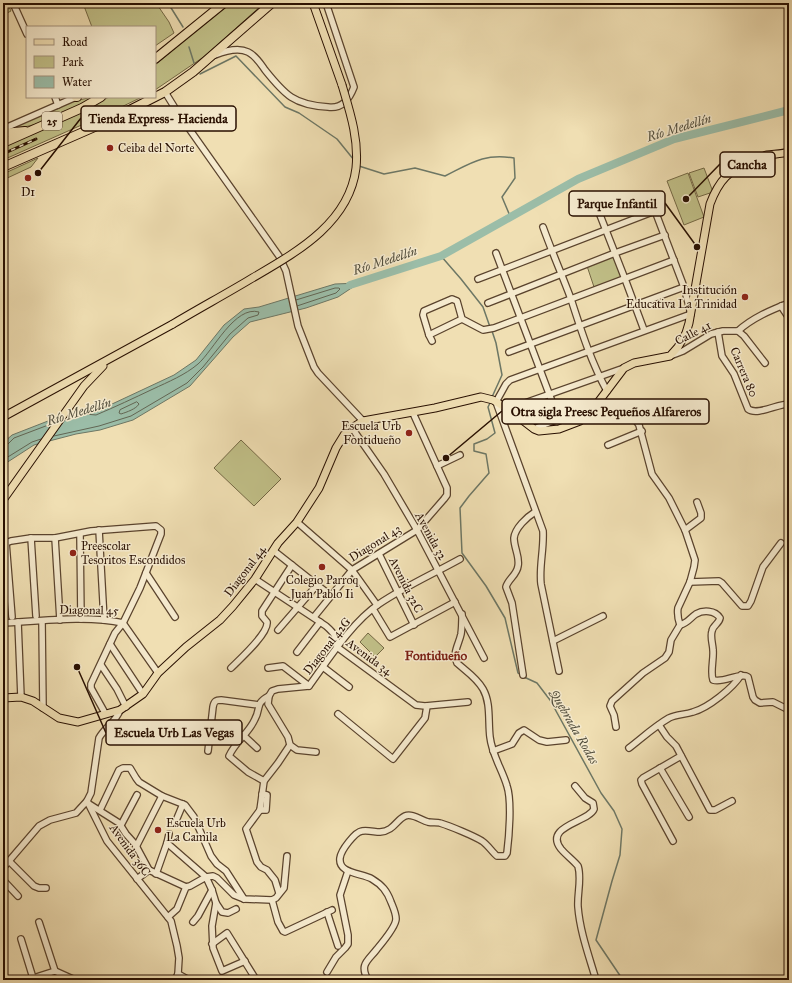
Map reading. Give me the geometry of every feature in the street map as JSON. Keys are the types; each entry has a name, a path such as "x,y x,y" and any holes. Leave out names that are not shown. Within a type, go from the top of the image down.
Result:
{"highway":[{"path":"156,58 224,3"},
{"name":"25","path":"156,97 193,72 272,3"},
{"name":"25","path":"3,143 82,108 99,98"},
{"name":"25","path":"3,167 106,122 153,98"},
{"path":"3,133 30,131"}],"main road":[{"path":"3,417 173,324 266,270 301,248 317,235 338,214 345,202 356,169 355,131 342,85 313,3"},
{"path":"494,401 508,409 534,429 539,431 559,429 580,421 590,413 596,403 624,368 634,363 670,356 678,347 686,333 691,314 710,204 714,194 731,171 739,166 766,156 789,152"},
{"path":"3,500 84,386 96,372 112,358"},
{"name":"Diagonal 44","path":"3,698 21,697 33,701 59,718 78,722 123,708 144,694 158,673 186,647 220,620 255,579 274,551 297,522 319,488 336,448 344,435 352,428 363,421 413,413 481,397 494,401"}],"street":[{"path":"13,3 26,32"},
{"path":"208,58 222,52 233,50 248,52 255,57 276,84 291,98 309,106 330,108 342,105 351,96 354,87 326,3"},
{"path":"165,92 279,256 286,271 298,326 310,358 318,374 363,421"},
{"path":"55,98 58,105"},
{"path":"3,129 74,98"},
{"path":"559,671 541,584 540,574 544,546 542,531 494,401 510,380 539,368 691,314 684,287 652,203"},
{"path":"478,279 655,211"},
{"path":"600,215 644,330"},
{"path":"544,227 579,326 599,377 607,391"},
{"path":"488,304 560,274 665,235"},
{"path":"496,253 559,420"},
{"path":"432,341 423,315 424,311 452,299 456,301 462,319 483,330 491,329 674,260"},
{"path":"509,352 684,287"},
{"path":"765,363 744,336 738,331 750,321 789,302"},
{"path":"781,306 789,318"},
{"path":"429,335 462,319"},
{"name":"Calle 41","path":"670,356 696,344 705,337 718,332 738,331"},
{"name":"Carrera 80","path":"718,332 722,356 734,374 748,410 757,412 781,404 789,404"},
{"path":"508,409 624,368"},
{"path":"534,429 559,420 596,403"},
{"path":"413,413 437,466 460,455"},
{"path":"590,413 629,415 640,425 652,474 669,498 685,530 695,560 690,582 677,612 680,625"},
{"name":"Avenida 32","path":"352,428 384,474 462,614 471,635 484,658"},
{"path":"608,445 642,431"},
{"name":"Diagonal 43","path":"314,617 352,570 416,530 444,500 447,495 447,488 437,466"},
{"path":"685,530 701,518 701,513 697,502"},
{"path":"523,675 512,603 506,587 519,564 514,539 516,532 529,516 535,512"},
{"path":"297,522 352,570 375,607 389,637 455,602"},
{"name":"Diagonal 45","path":"3,623 81,619 123,623 146,574 160,538 161,530 156,526 99,530"},
{"path":"12,616 5,544 31,538 55,538 99,530 104,620"},
{"path":"80,534 81,619"},
{"path":"31,538 36,616"},
{"path":"55,538 60,620"},
{"path":"690,582 719,581 742,606 748,606 764,567 782,543"},
{"path":"274,551 331,596"},
{"name":"Avenida 32C","path":"379,554 414,625"},
{"name":"Diagonal 42G","path":"269,696 272,691 278,689 309,686 336,648 359,622 375,607 460,559"},
{"path":"231,668 257,641 267,626 267,622 262,616 262,611 292,565"},
{"path":"146,574 175,617"},
{"name":"Avenida 34","path":"255,579 314,617 335,634 337,639 336,648 416,705 427,706 468,702"},
{"path":"278,630 317,585"},
{"path":"616,726 614,715 610,706 612,701 643,673 665,658 669,652 671,640 680,625 688,622 698,613 710,612 718,615 720,620 711,633 714,651 712,677 716,681 720,681 742,675 746,676 748,677 753,697 756,700 760,703 773,702 789,710"},
{"path":"368,980 363,967 366,961 391,931 395,924 396,918 388,894 383,887 371,878 348,871 341,866 340,855 358,832 363,830 380,832 387,831 407,816 411,816 428,822 440,823 482,841 497,856 505,856 507,853 509,793 493,751 485,693 479,683 457,663 454,654 461,635 462,614"},
{"path":"553,641 604,616"},
{"path":"42,621 43,708"},
{"path":"18,622 21,697"},
{"path":"297,652 320,622"},
{"path":"105,713 91,688 91,684 116,631 123,623 158,673"},
{"path":"110,644 144,694"},
{"path":"3,868 39,826 50,820 76,813 88,802 91,793 99,738 118,717 123,708 117,688 101,665"},
{"path":"268,668 283,666 309,686"},
{"path":"323,667 349,687"},
{"path":"629,748 659,725 676,715 694,712 707,706 742,675"},
{"path":"264,781 248,772 230,757 229,754 255,720 258,705 269,696"},
{"path":"269,696 268,704 288,737 290,745 297,750 316,752"},
{"path":"208,751 212,707 216,700 258,705"},
{"path":"338,714 393,759 425,718 427,706"},
{"path":"659,725 667,737 676,746 710,810 715,810 732,800"},
{"path":"493,751 512,744 524,730 539,740 547,742 566,740"},
{"path":"243,735 257,748"},
{"path":"279,893 275,880 267,870 261,867 257,862 246,828 260,810 264,781 282,759 290,745"},
{"path":"673,841 641,780 681,756"},
{"path":"100,810 119,770 123,768 130,768 139,782 162,796 185,805 194,818 211,856 217,864 226,871 244,899"},
{"path":"660,768 689,817"},
{"path":"575,786 584,798 593,803 594,809 590,815 571,823 562,830 557,838 561,849 578,866 579,918 582,934 596,980"},
{"path":"121,825 137,795"},
{"path":"136,847 162,796"},
{"path":"88,802 121,825 149,870 186,887 206,877 213,876 217,878 234,895 244,899 272,900 276,898 284,888 287,856"},
{"name":"Avenida 36C","path":"88,802 107,841 168,917 179,958 178,974 175,980"},
{"path":"175,822 183,804"},
{"path":"156,874 169,834"},
{"path":"167,843 206,877 216,903 222,912 228,912 236,909"},
{"path":"9,861 34,886 46,888"},
{"path":"136,878 149,870"},
{"path":"327,972 336,957 348,944 348,935 340,894 348,871"},
{"path":"3,880 18,896"},
{"path":"168,917 177,908 186,887"},
{"path":"193,922 198,916 212,890"},
{"path":"272,900 278,922 285,932 329,911 338,946"},
{"path":"216,903 212,926 212,944 222,971 245,961"},
{"path":"38,922 55,970 75,980"},
{"path":"212,944 227,933 255,978"},
{"path":"21,939 30,979 55,970"},
{"path":"3,974 5,980"},
{"path":"178,974 189,980"}],"green space":[{"path":"3,3 7,3 11,11 3,15"},
{"path":"91,3 156,3 169,22 174,33 156,45 156,26 92,26 84,6"},
{"path":"229,3 264,3 205,56 156,89 156,64"},
{"path":"92,98 64,114 42,122 10,129 74,101"},
{"path":"107,98 140,98 3,160 3,147 83,111"},
{"path":"38,158 31,167 3,180 3,174"},
{"path":"704,168 713,192 698,197 689,173"},
{"path":"688,173 704,217 684,225 667,181"},
{"path":"614,255 621,277 594,287 587,266"},
{"path":"241,440 281,479 254,506 214,468"},
{"path":"368,633 384,648 375,657 360,642"}],"water":[{"path":"359,283 338,297 306,308 250,322 233,337 190,386 133,420 100,430 76,434 34,445 3,465 3,443 12,435 48,421 85,410 95,412 174,375 196,360 224,325 244,309 259,307 335,284"}],"waterway":[{"path":"168,3 183,27"},
{"path":"189,47 194,63"},
{"path":"200,74 236,56 285,107 299,113 337,139 354,160"},
{"name":"Río Medellín","path":"350,285 441,256 578,179 674,139 789,110"},
{"path":"359,166 384,174 415,168 445,176 478,160 494,157 514,158 515,178 502,197 510,216"},
{"name":"Quebrada Rodas","path":"441,256 483,307 490,327"},
{"name":"Quebrada Rodas","path":"492,331 496,343 502,375 492,397"},
{"name":"Quebrada Rodas","path":"490,403 488,407 495,433 487,439 474,444 474,451 486,454 489,473 460,508 462,553 486,586 505,618 518,673 521,675"},
{"name":"Quebrada Rodas","path":"524,677 537,683 550,700 601,793 614,811 622,829 620,855 596,940 623,980"}],"railway":[{"path":"3,154 36,139"}],"place":[{"name":"Ceiba del Norte","path":"110,148"},
{"name":"Tienda Express- Hacienda","path":"38,173"},
{"name":"D1","path":"28,178"},
{"name":"Cancha","path":"686,199"},
{"name":"Parque Infantil","path":"697,247"},
{"name":"Institución Educativa La Trinidad","path":"745,297"},
{"name":"Escuela Urb Fontidueño","path":"409,433"},
{"name":"Otra sigla Preesc Pequeños Alfareros","path":"446,458"},
{"name":"Preescolar Tesoritos Escondidos","path":"73,553"},
{"name":"Colegio Parroq Juan Pablo Ii","path":"322,567"},
{"name":"Escuela Urb Las Vegas","path":"77,667"},
{"name":"Escuela Urb La Camila","path":"158,830"}],"district":[{"name":"Fontidueño","path":"436,656"}]}
